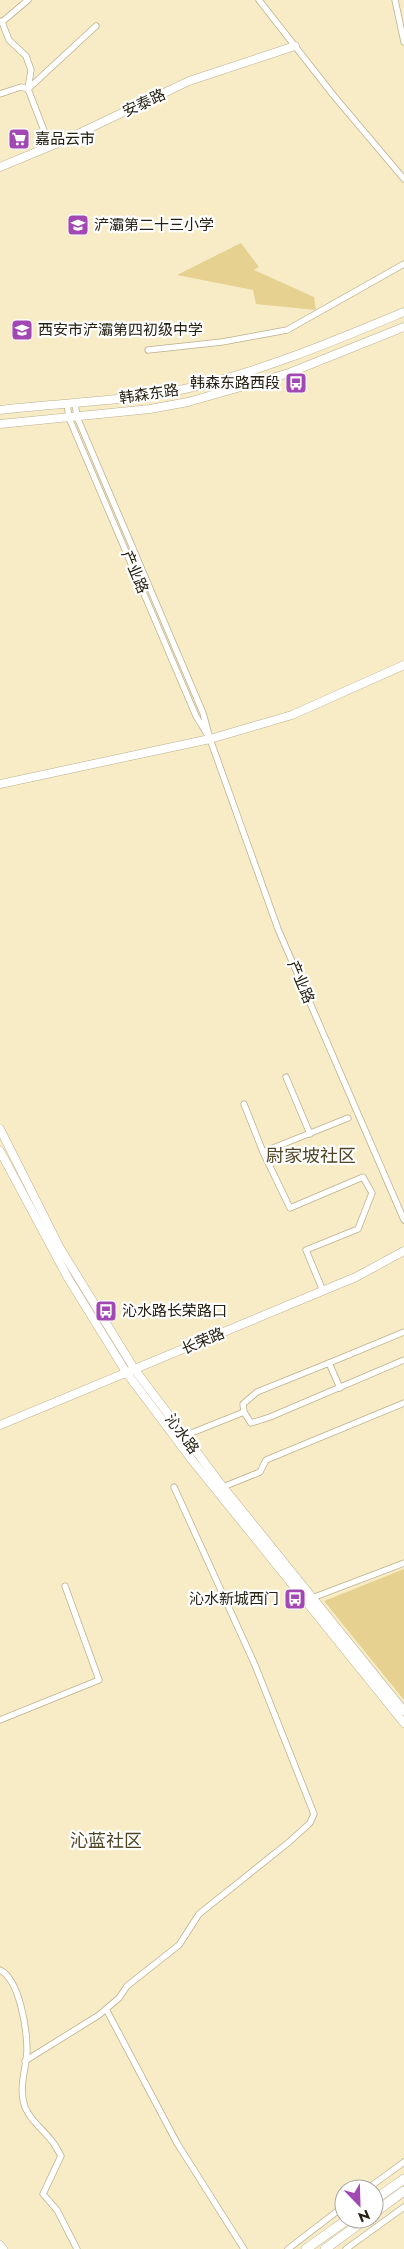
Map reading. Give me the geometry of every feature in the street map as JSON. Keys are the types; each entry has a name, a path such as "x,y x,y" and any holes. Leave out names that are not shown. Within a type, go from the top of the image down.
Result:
{"main road":[{"name":"安泰路","path":"0,167 50,146 189,81 293,47"},
{"name":"韩森东路","path":"0,410 187,388 230,377 310,350 404,312"},
{"name":"韩森东路","path":"0,424 150,410 225,393 289,373 404,328"},
{"path":"0,784 210,739 292,715 404,665"},
{"name":"沁水路","path":"0,1129 60,1248 135,1370 223,1487 404,1711"},
{"name":"沁水路","path":"0,1151 63,1270 126,1372 192,1460 404,1723"},
{"name":"长荣路","path":"0,1425 356,1277 404,1250"},
{"path":"384,2193 404,2178"},
{"path":"384,2206 404,2191"},
{"path":"306,2249 334,2229"},
{"path":"325,2249 352,2229"},
{"path":"0,2244 3,2249"}],"street":[{"path":"28,0 1,21 9,40 26,56 31,70 28,88 50,146"},
{"path":"259,0 293,47 404,179"},
{"path":"395,0 404,42"},
{"path":"28,88 96,26"},
{"path":"1,92 21,86 28,88"},
{"path":"148,350 222,342 287,330 404,264"},
{"name":"产业路","path":"71,403 73,418 203,713 210,739 278,929 404,1220"},
{"path":"286,1078 310,1134"},
{"path":"244,1104 262,1152 290,1208 363,1178 372,1193 358,1230 306,1250 323,1291"},
{"path":"262,1152 348,1118"},
{"path":"404,1332 257,1392 243,1404 244,1412 251,1423 340,1388 404,1360"},
{"path":"329,1363 340,1388"},
{"path":"223,1487 260,1472 266,1460 404,1403"},
{"path":"184,1436 244,1412"},
{"path":"25,2061 106,2009 119,1998 127,1986 180,1946 199,1914 289,1842 310,1823 314,1814 255,1664 174,1487"},
{"path":"312,1598 404,1562"},
{"path":"0,1720 99,1680 65,1586"},
{"path":"0,1970 5,1973 18,1994 23,2018 25,2061 21,2090 25,2108 36,2125 51,2140 61,2156 42,2194 57,2210 77,2249"},
{"path":"106,2009 177,2144 244,2249"},
{"path":"381,2179 404,2162"},
{"path":"346,2249 404,2207"},
{"path":"288,2249 334,2214"}],"shaded area":[{"path":"241,243 259,267 254,270 314,297 316,310 256,304 253,290 177,275"},
{"path":"404,1569 404,1700 324,1601"}],"place":[{"name":"嘉品云市","path":"19,139"},
{"name":"浐灞第二十三小学","path":"78,225"},
{"name":"西安市浐灞第四初级中学","path":"22,330"},
{"name":"韩森东路西段","path":"296,383"},
{"name":"沁水路长荣路口","path":"106,1311"},
{"name":"沁水新城西门","path":"295,1599"}],"district":[{"name":"尉家坡社区","path":"311,1156"},
{"name":"沁蓝社区","path":"106,1841"}]}
